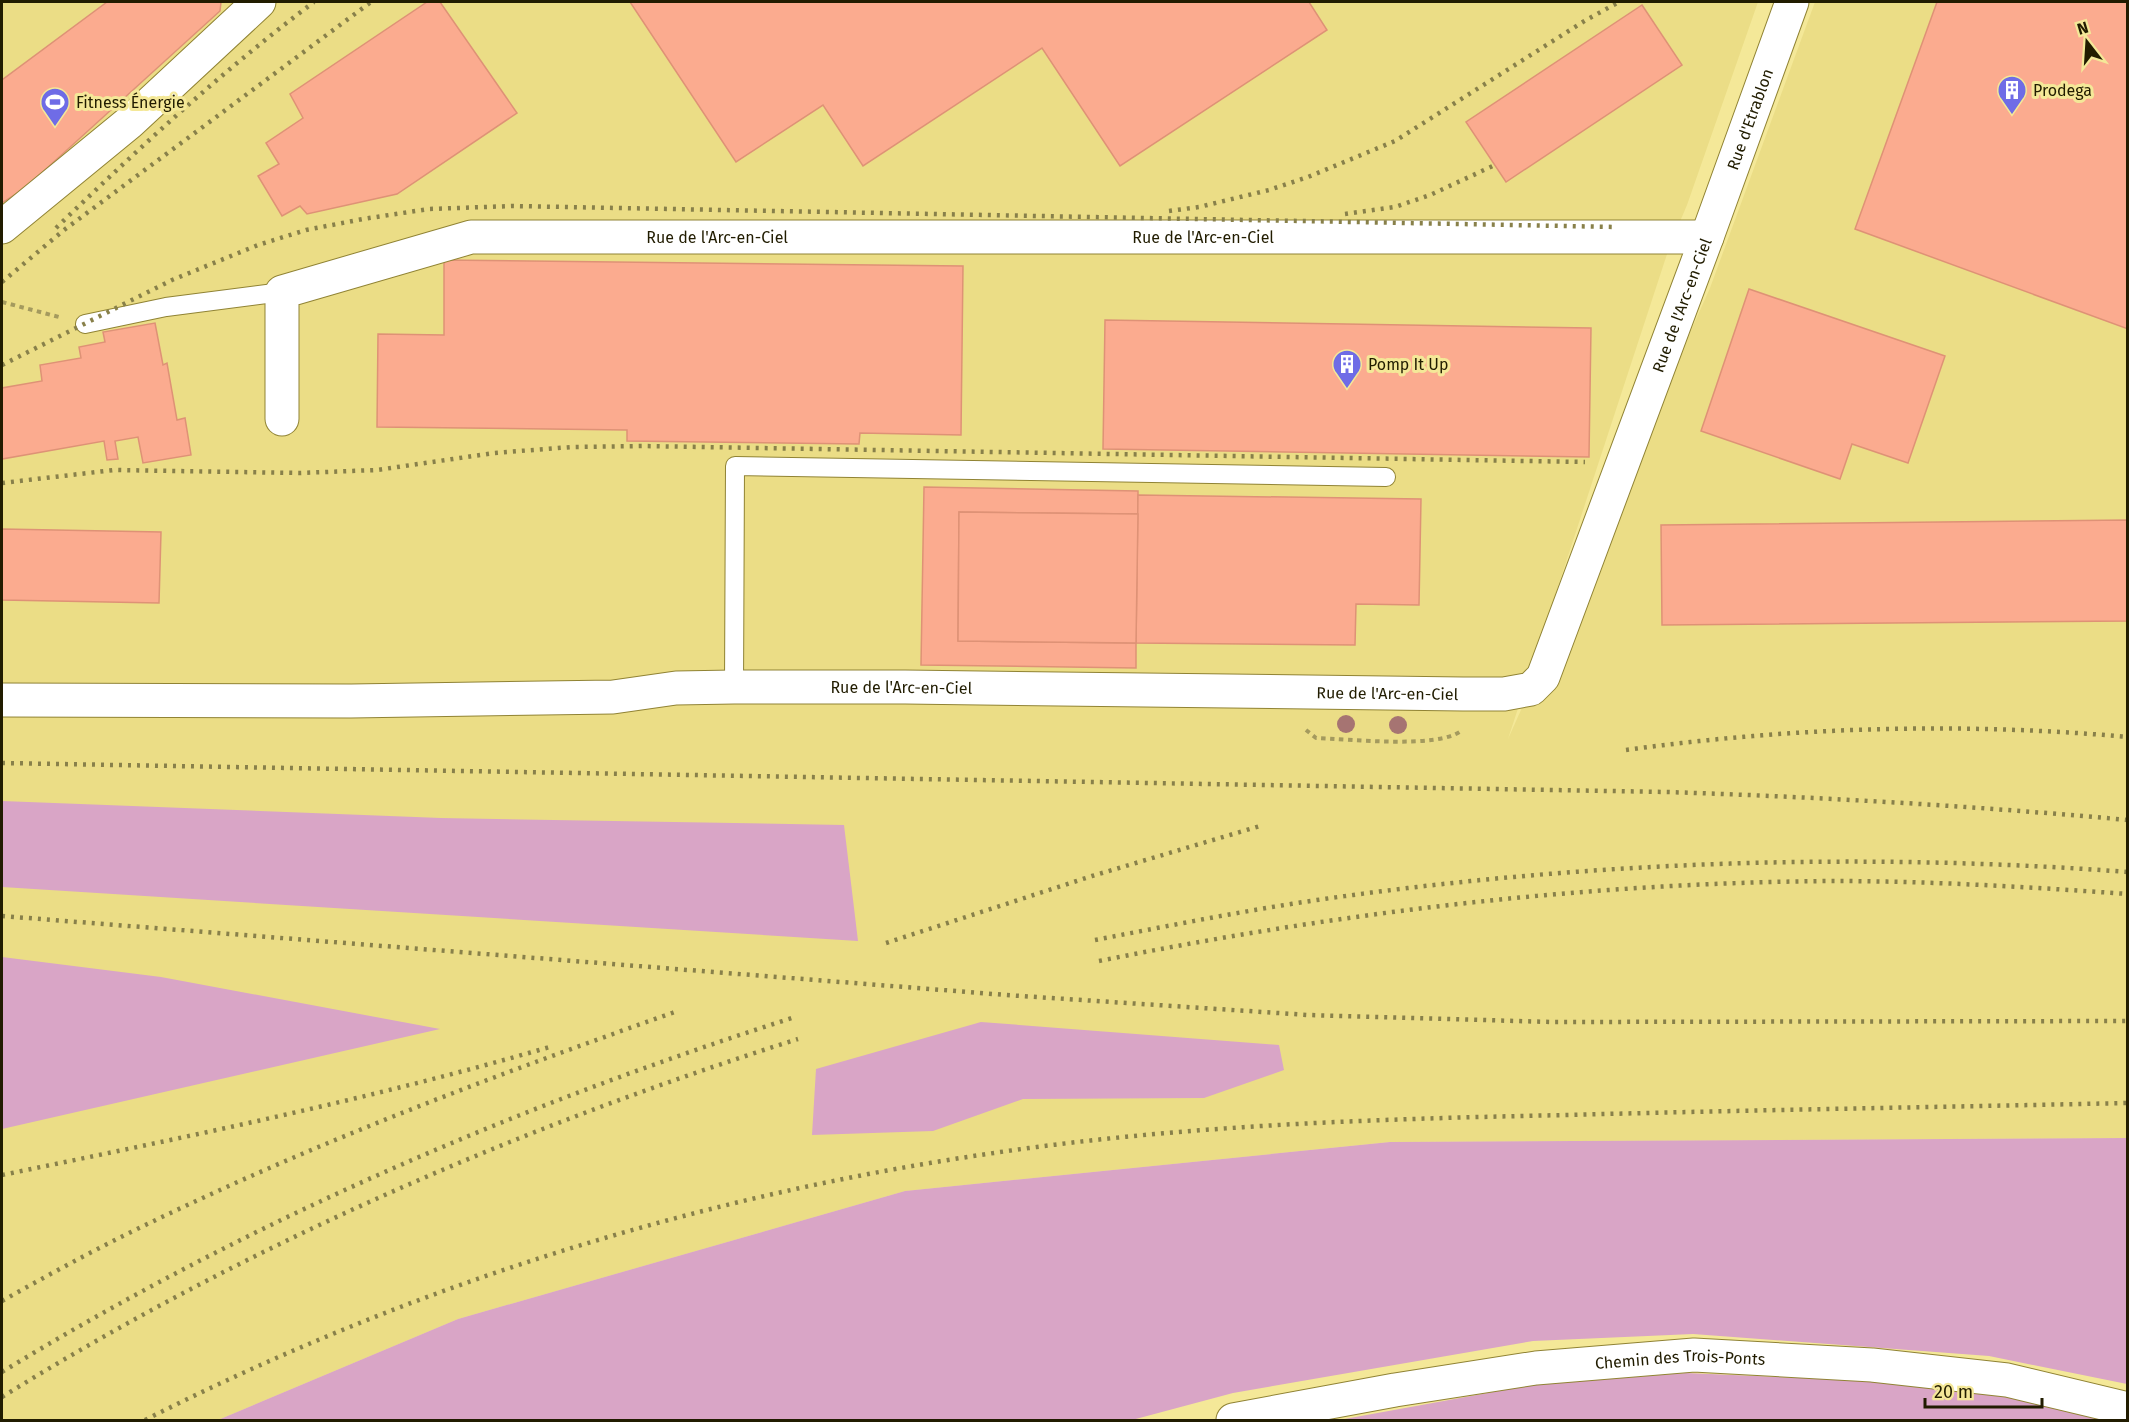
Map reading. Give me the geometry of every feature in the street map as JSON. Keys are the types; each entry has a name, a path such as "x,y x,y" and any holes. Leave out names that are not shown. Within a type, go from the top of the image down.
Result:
{"street":[{"path":"2,226 130,122 259,2"},
{"name":"Rue d'Etrablon","path":"1707,237 1792,2"},
{"name":"Rue de l'Arc-en-Ciel","path":"2,700 351,701 613,697 676,688 734,687 1463,694 1504,694 1531,689 1543,677 1707,237 471,237 282,292"},
{"path":"282,292 282,418"},
{"name":"Chemin des Trois-Ponts","path":"1233,1420 1395,1390 1536,1368 1694,1355 1872,1365 2007,1380 2127,1409"}],"lane":[{"path":"85,324 166,307 282,292"},
{"path":"734,687 735,466 1386,477"}],"path":[{"path":"2,302 85,324"}],"shaded area":[{"path":"2,2 1758,2 1687,205 1670,245 1508,739 1710,288 1815,2 2127,2 2127,1138 1390,1142 905,1191 458,1319 218,1420 2,1420"},
{"path":"2,801 441,818 844,825 858,941 2,887"},
{"path":"2,957 161,977 440,1029 2,1129"},
{"path":"981,1022 1279,1045 1284,1070 1204,1098 1023,1099 933,1131 812,1135 816,1069"},
{"path":"2127,1138 2127,1384 1989,1356 1693,1334 1533,1341 1233,1393 1132,1420 218,1420 458,1319 905,1191 1390,1142"},
{"path":"1686,1373 1873,1381 2005,1397 2125,1420 1339,1420 1532,1385"}],"building":[{"path":"107,2 221,2 220,11 24,189 2,203 2,80"},
{"path":"427,2 440,2 517,113 397,194 307,214 300,206 282,216 258,176 279,164 266,143 303,118 290,94"},
{"path":"630,2 1309,2 1327,30 1120,166 1042,48 863,166 823,105 736,162"},
{"name":"Prodega","path":"1937,2 2128,2 2128,329 1855,229"},
{"path":"1642,5 1682,65 1506,182 1466,122"},
{"path":"444,260 963,266 961,435 860,433 859,444 627,441 627,430 377,427 378,334 444,335"},
{"path":"1749,289 1945,356 1908,463 1852,444 1840,479 1701,431"},
{"name":"Pomp It Up","path":"1105,320 1591,328 1589,457 1103,449"},
{"path":"155,323 163,365 167,363 177,420 185,418 191,455 143,463 138,437 115,441 118,459 107,460 104,441 2,459 2,388 42,381 40,365 81,358 79,347 105,342 103,332"},
{"path":"924,487 1138,491 1138,514 959,512 958,641 1136,643 1136,668 921,665"},
{"path":"1138,495 1421,499 1419,605 1356,604 1355,645 1136,643"},
{"path":"959,512 1138,514 1136,643 958,641"},
{"path":"2128,520 2128,621 1662,625 1661,525"},
{"path":"2,529 161,532 159,603 2,600"}],"railway":[{"path":"56,228 182,111 314,2"},
{"path":"2,282 64,230 371,2"},
{"path":"1169,211 1199,207 1269,190 1308,177 1395,141 1586,20 1619,2"},
{"path":"1345,214 1395,207 1430,195 1495,165"},
{"path":"2,365 172,280 258,245 306,230 429,209 513,206 1617,227"},
{"path":"2,483 114,470 300,473 377,470 494,453 572,447 642,446 1585,462"},
{"path":"1626,750 1751,736 1877,729 2002,729 2128,737"},
{"path":"2,763 1667,792 2013,810 2128,820"},
{"path":"886,943 1092,876 1260,826"},
{"path":"1095,940 1242,912 1331,898 1430,885 1629,868 1729,864 1928,862 2128,872"},
{"path":"1099,961 1281,928 1372,915 1464,903 1647,887 1869,881 2128,894"},
{"path":"2,916 1006,995 1308,1015 1552,1022 2128,1021"},
{"path":"2,1301 61,1268 188,1204 325,1144 534,1062 675,1012"},
{"path":"2,1372 191,1265 386,1171 587,1089 792,1018"},
{"path":"2,1397 192,1288 389,1193 591,1110 798,1039"},
{"path":"2,1175 348,1100 553,1046"},
{"path":"145,1420 245,1372 346,1328 555,1253 661,1222 769,1195 877,1172 987,1154 1131,1136 1349,1121 2128,1103"}],"place":[{"name":"Prodega","path":"2012,116"},
{"name":"Fitness Énergie","path":"55,128"},
{"name":"Pomp It Up","path":"1347,390"}]}
